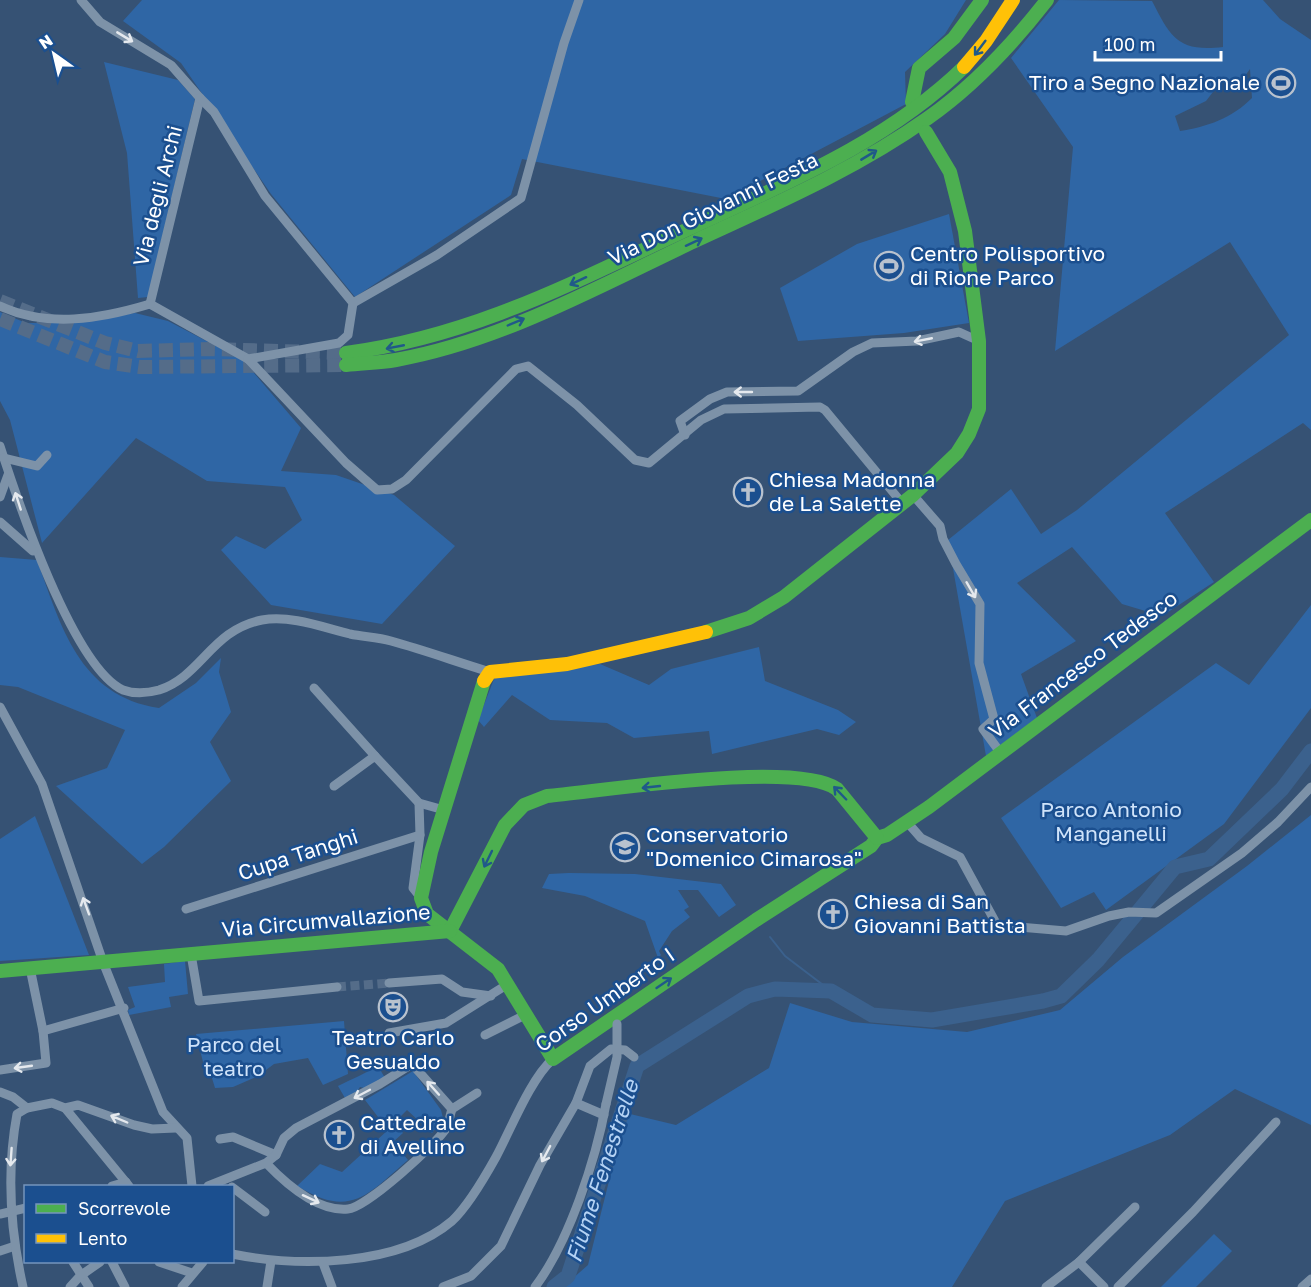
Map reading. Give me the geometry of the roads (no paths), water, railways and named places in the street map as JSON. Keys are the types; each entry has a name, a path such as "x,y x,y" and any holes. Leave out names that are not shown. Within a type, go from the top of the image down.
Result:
{"street":[{"path":"81,0 100,22 171,65 214,112 265,196 353,303 348,335 339,343 248,358"},
{"path":"353,303 437,255 521,198 564,43 579,0"},
{"path":"912,102 913,84 920,64 953,39 982,0"},
{"path":"995,28 1005,0"},
{"name":"Via Don Giovanni Festa","path":"1013,0 975,55 914,111 863,144 815,170 502,315 464,329 346,359 399,360 462,344 585,294 858,162 914,128 967,87 1028,27 1047,0"},
{"name":"Via degli Archi","path":"150,304 200,98"},
{"path":"0,447 37,555 79,639 111,680 123,690 142,693 160,690 188,673 239,625 264,620 295,620 354,635 388,640 490,672 509,668 567,664 727,627 749,618 784,597 907,499 957,453 975,421 979,409 979,341 965,231 950,172 926,132"},
{"path":"0,306 16,314 48,321 93,317 150,304 248,358 346,463 377,490 392,489 406,480 516,369 528,366 577,405 635,460 649,463 701,420 724,409 820,407 907,499 940,526 943,539 980,604 979,663 994,719 983,729 1000,752"},
{"path":"685,435 680,421 710,399 727,392 798,391 853,352 872,343 917,341 959,332 979,341"},
{"path":"4,458 37,466 47,455"},
{"path":"0,497 8,473"},
{"name":"Via Francesco Tedesco","path":"877,838 887,835 908,822 1311,520"},
{"path":"0,522 37,555"},
{"path":"421,898 480,687 490,672"},
{"path":"314,688 418,803 444,810"},
{"path":"0,707 17,734 42,784 103,962 124,1008 164,1112 187,1138 192,1185"},
{"path":"334,786 375,756"},
{"name":"Via Circumvallazione","path":"0,971 450,931 505,825 524,805 547,796 743,778 806,776 829,783 838,790 877,838"},
{"path":"908,822 921,838 960,857 997,925 1066,931 1109,916 1129,912 1156,913 1242,853 1278,822 1311,787"},
{"path":"418,803 420,835 413,888 421,898 427,914 483,956 508,984 553,1059"},
{"name":"Cupa Tanghi","path":"186,909 420,835"},
{"name":"Corso Umberto I","path":"234,1254 271,1261 323,1263 394,1250 421,1239 453,1220 490,1167 540,1073 553,1059 616,1020 871,846 877,838"},
{"path":"191,954 199,1001 337,987"},
{"path":"0,1070 46,1063 43,1031 30,968"},
{"path":"389,983 442,979 462,992 491,996"},
{"path":"388,1034 446,1023 508,984"},
{"path":"43,1031 124,1008"},
{"path":"485,1035 525,1015"},
{"path":"535,1287 565,1234 604,1115 617,1057 616,1020"},
{"path":"443,1287 471,1276 501,1246 540,1164 576,1103 590,1066 608,1050 624,1049 634,1057"},
{"path":"230,1185 276,1155 284,1138 296,1128 380,1084 412,1064 452,1109"},
{"path":"0,1092 14,1097 27,1107"},
{"path":"266,1163 281,1179 305,1196 333,1208 350,1210 380,1192 404,1171 446,1128 452,1109 477,1093"},
{"path":"23,1287 15,1246 5,1213 17,1114 27,1107 52,1103 64,1108 127,1184"},
{"path":"576,1103 604,1115"},
{"path":"64,1108 78,1105 134,1125 176,1128"},
{"path":"1118,1287 1276,1122"},
{"path":"220,1138 232,1137 276,1155"},
{"path":"234,1188 265,1212"},
{"path":"1046,1287 1079,1262 1135,1207"},
{"path":"5,1213 24,1208"},
{"path":"0,1251 15,1246"},
{"path":"267,1287 271,1261"},
{"path":"1079,1262 1104,1287"},
{"path":"75,1263 89,1287"},
{"path":"70,1287 99,1263"},
{"path":"112,1263 124,1287"},
{"path":"162,1263 192,1273"},
{"path":"182,1287 202,1263"},
{"path":"323,1263 332,1287"},
{"path":"1302,1287 1311,1279"}],"waterway":[{"name":"Fiume Fenestrelle","path":"554,1287 568,1276 637,1066 748,996 775,989 831,991 872,1015 932,1020 1061,996 1098,960 1175,867 1209,859 1282,789 1311,751"},
{"path":"770,937 785,956 831,991"}],"tunnel":[{"path":"0,301 105,343 138,351 210,349 346,353"},
{"path":"0,319 105,362 140,367 346,365"},
{"path":"337,987 389,983"}],"place":[{"name":"Tiro a Segno Nazionale","path":"1281,83"},
{"name":"Centro Polisportivo di Rione Parco","path":"889,266"},
{"name":"Chiesa Madonna de La Salette","path":"748,492"},
{"name":"Conservatorio \"Domenico Cimarosa\"","path":"625,847"},
{"name":"Chiesa di San Giovanni Battista","path":"833,914"},
{"name":"Teatro Carlo Gesualdo","path":"393,1007"},
{"name":"Cattedrale di Avellino","path":"339,1135"}],"park label":[{"name":"Parco Antonio Manganelli","path":"1111,822"},
{"name":"Parco del teatro","path":"234,1057"}]}
